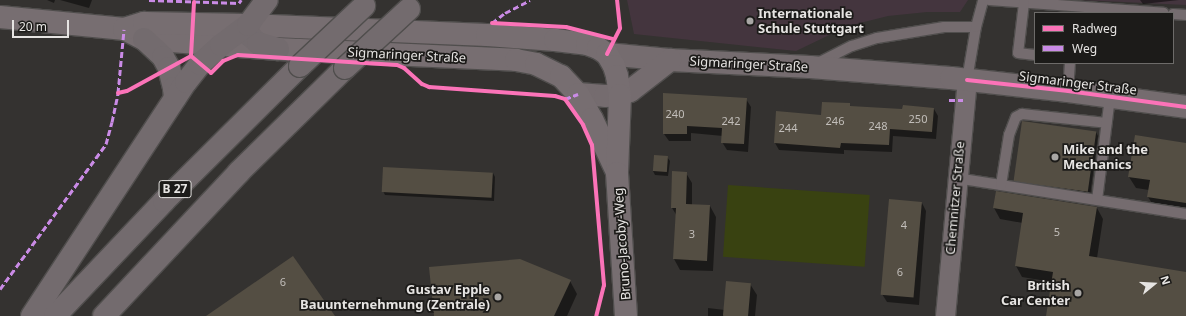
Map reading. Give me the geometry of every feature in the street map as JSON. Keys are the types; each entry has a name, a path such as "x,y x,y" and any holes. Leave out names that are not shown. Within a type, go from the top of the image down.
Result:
{"highway":[{"path":"32,316 175,98 200,64 221,45 248,25 267,0"},
{"name":"B 27","path":"55,316 164,201 300,66 367,3"},
{"name":"B 27","path":"104,316 239,172 345,68 414,4"},
{"path":"248,25 250,36 258,43 278,49"},
{"path":"144,39 163,57 169,68 175,98"}],"main road":[{"name":"Sigmaringer Straße","path":"0,17 124,29 144,39 278,49 516,60 536,64 561,76 578,94"},
{"name":"Sigmaringer Straße","path":"124,29 144,23 248,25 487,34 587,44 598,48 607,54"},
{"name":"Bruno-Jacoby-Weg","path":"607,54 617,76 620,95 617,173 623,311"},
{"name":"Bruno-Jacoby-Weg","path":"578,94 592,119 617,173"}],"street":[{"name":"Sigmaringer Straße","path":"607,54 670,60 810,67 966,80 1068,91 1186,107"},
{"name":"Sigmaringer Straße","path":"578,94 605,96 620,95 630,90 670,60"},
{"name":"Chemnitzer Straße","path":"944,316 966,80"}],"lane":[{"path":"966,80 976,27 983,0"},
{"path":"989,0 1074,10 1134,12"},
{"path":"1024,3 1018,53 1034,55"},
{"path":"1174,14 1186,15"},
{"path":"810,67 852,46 877,38 944,27 976,27"},
{"path":"1068,91 1070,64"},
{"path":"1097,200 1110,97"},
{"path":"1001,185 1009,135 1016,117 1022,114 1107,123"},
{"path":"956,178 1186,214"}],"shaded area":[{"name":"Internationale Schule Stuttgart","path":"627,0 968,0 960,12 927,12 888,16 848,26 796,51 634,34"},
{"path":"1081,0 1186,0 1186,5"}],"green space":[{"path":"728,185 870,195 865,267 723,257"}],"building":[{"path":"663,93 747,98 744,144 721,143 722,128 687,126 687,134 663,134"},
{"path":"822,102 850,103 850,106 902,109 903,105 934,108 932,132 890,129 889,145 841,143 840,148 774,143 776,111 821,115"},
{"name":"Mike and the Mechanics","path":"1022,121 1096,131 1088,192 1014,181"},
{"path":"1135,135 1186,143 1186,203 1147,197 1150,180 1128,177"},
{"path":"654,155 668,156 667,172 653,171"},
{"path":"383,167 493,173 492,198 382,192"},
{"path":"672,171 687,172 686,204 710,205 707,261 673,259 676,208 671,208"},
{"path":"996,191 1097,207 1089,256 1186,272 1186,316 1046,316 1053,272 1015,266 1023,213 993,208"},
{"path":"889,199 922,202 914,298 881,295"},
{"path":"293,256 335,316 206,316"},
{"name":"Gustav Epple Bauunternehmung (Zentrale)","path":"520,259 571,280 554,316 434,316 429,267"},
{"path":"726,281 751,283 748,316 723,316"}],"marked path":[{"path":"149,0 239,3 241,0"},
{"path":"492,23 505,13 530,0"},
{"path":"0,289 106,144 118,93 124,29"},
{"path":"565,99 578,94"},
{"path":"949,100 963,100"}],"cycle path":[{"path":"607,54 620,28 617,0"},
{"path":"118,93 127,91 191,56 194,2"},
{"path":"492,23 566,27 613,39"},
{"path":"191,56 211,73 223,61 238,55 397,65 404,68 422,84 429,87 555,96 565,99 583,125 592,145 604,285 596,316"},
{"path":"967,80 1068,91 1186,107"}],"place":[{"name":"Internationale Schule Stuttgart","path":"750,21"},
{"name":"Mike and the Mechanics","path":"1055,157"},
{"name":"British Car Center","path":"1078,293"},
{"name":"Gustav Epple Bauunternehmung (Zentrale)","path":"498,297"}]}
